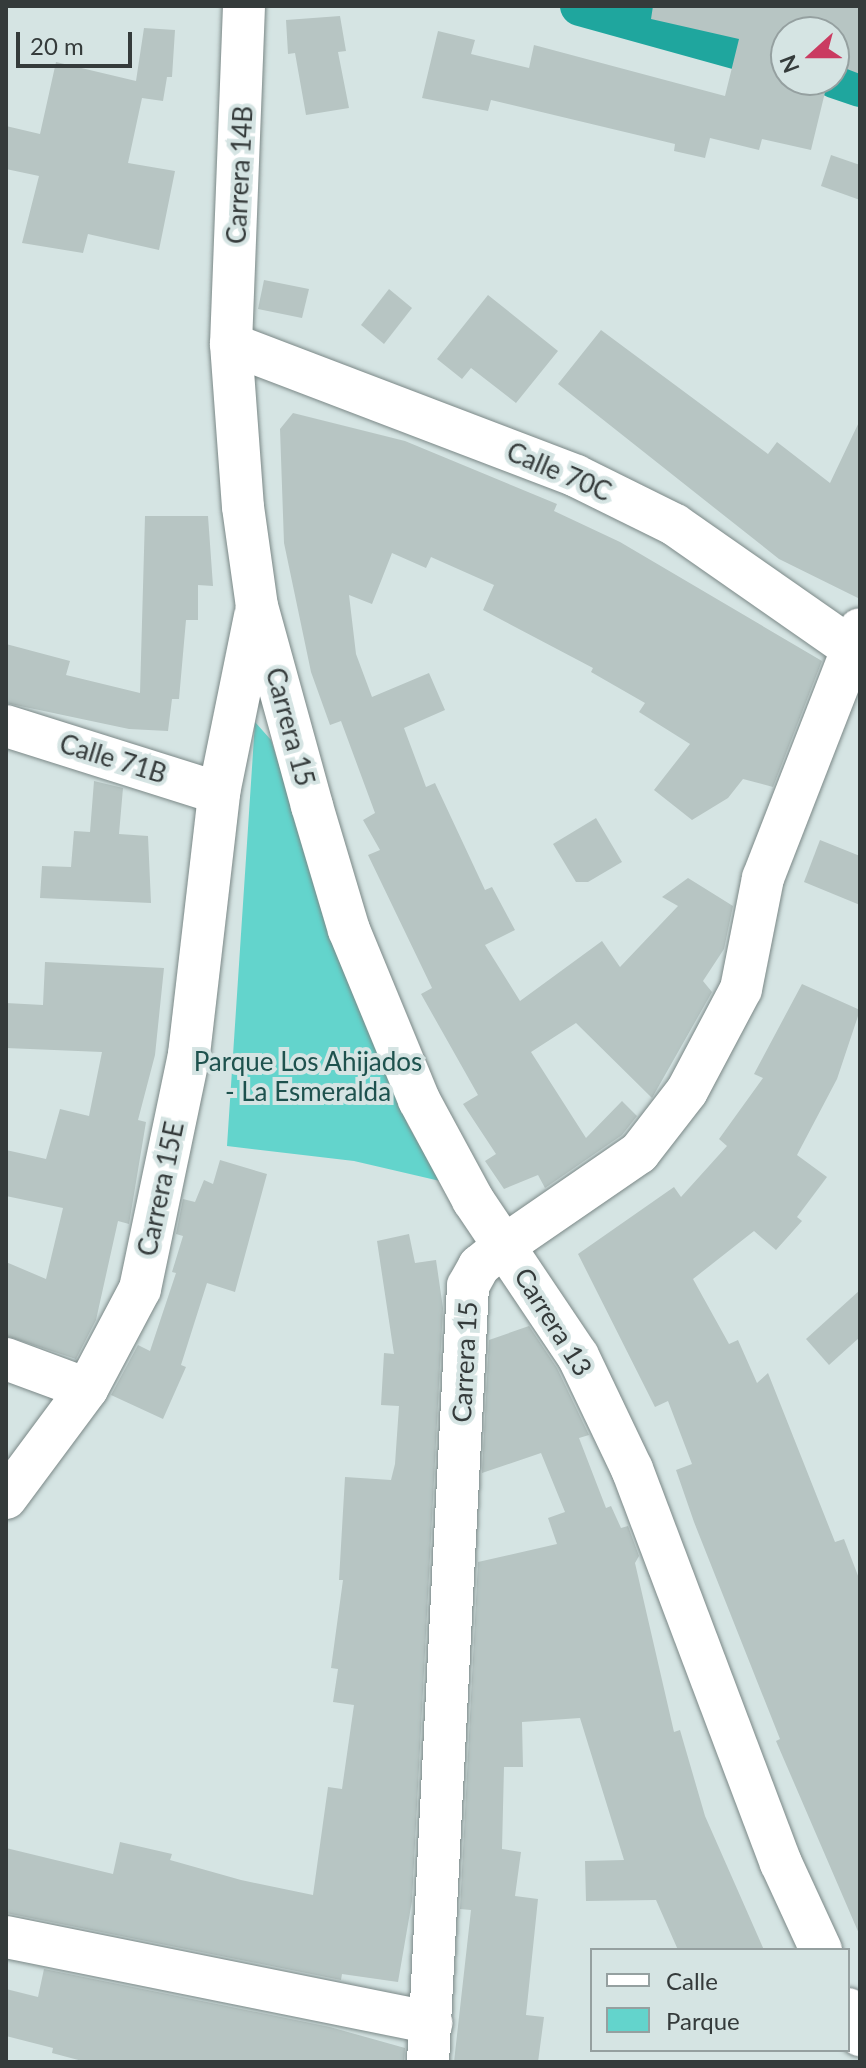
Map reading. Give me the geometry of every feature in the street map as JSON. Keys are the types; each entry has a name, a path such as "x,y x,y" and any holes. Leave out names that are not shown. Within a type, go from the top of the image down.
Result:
{"street":[{"name":"Carrera 14B","path":"231,344 244,6"},
{"name":"Carrera 15","path":"231,344 243,507 257,606 349,930 419,1100 473,1200 505,1245 479,1266 468,1286 429,2043"},
{"name":"Calle 70C","path":"231,344 576,476 675,525 857,644"},
{"name":"Carrera 15E","path":"6,1498 87,1389 140,1289 189,1054 219,793 257,606"},
{"name":"Carrera 13","path":"820,1948 781,1863 632,1469 578,1356 505,1245 639,1153 687,1091 741,989 763,878 857,644"},
{"name":"Calle 71B","path":"6,726 219,793"},
{"path":"6,1359 87,1389"},
{"path":"6,1937 429,2043"},
{"path":"850,2013 860,2035"}],"green space":[{"name":"Parque Los Ahijados - La Esmeralda","path":"255,722 271,740 340,954 408,1125 440,1181 354,1161 227,1146"}],"building":[{"path":"653,6 860,6 860,74 850,70 850,16 770,16 770,96 824,96 811,150 762,139 759,150 710,138 705,158 674,151 675,144 491,100 488,111 422,98 438,31 475,40 471,54 529,68 534,45 725,96 739,39 651,19"},
{"path":"340,16 346,51 338,52 349,108 306,115 295,53 288,54 286,20"},
{"path":"144,28 175,30 172,77 167,77 163,101 142,98 128,163 175,171 159,250 88,234 83,253 22,243 39,176 6,169 6,126 40,134 56,62 136,81"},
{"path":"831,155 860,165 860,200 821,186"},
{"path":"264,280 309,289 302,318 258,309"},
{"path":"389,289 412,308 384,344 361,325"},
{"path":"488,295 558,351 516,403 471,368 462,379 437,359"},
{"path":"601,330 768,454 777,442 830,483 860,420 860,599 779,559 558,384"},
{"path":"293,413 405,441 557,504 554,511 620,542 822,661 773,787 743,779 728,798 692,820 654,790 690,744 639,712 645,703 591,672 593,668 483,610 494,585 431,557 426,568 392,553 372,604 349,595 356,654 372,697 429,673 445,710 404,728 426,787 435,783 485,890 492,887 515,930 485,945 520,1001 602,941 620,967 678,906 662,897 688,878 733,906 724,949 703,981 712,992 652,1098 576,1023 531,1052 586,1138 622,1101 637,1116 622,1135 545,1188 538,1175 504,1189 485,1161 496,1154 463,1104 478,1095 421,994 432,988 368,855 380,850 363,820 375,813 341,721 330,725 311,672 284,543 280,429"},
{"path":"145,516 208,516 213,586 198,585 198,620 186,620 179,699 172,699 168,731 129,729 6,703 6,644 70,661 66,675 140,693"},
{"path":"94,781 123,788 119,834 148,836 151,903 40,898 42,866 71,867 74,831 90,832"},
{"path":"596,818 622,862 588,882 576,882 553,844"},
{"path":"820,840 860,856 860,905 804,882"},
{"path":"45,962 164,968 155,1055 138,1120 146,1122 129,1224 118,1221 96,1320 76,1359 6,1336 6,1262 46,1279 63,1208 6,1196 6,1150 46,1159 60,1109 89,1116 102,1052 6,1048 6,1003 43,1005"},
{"path":"802,984 860,1010 837,1079 797,1155 827,1177 797,1217 802,1221 776,1250 754,1231 693,1279 729,1344 738,1340 757,1383 768,1373 835,1542 844,1539 860,1581 860,1936 776,1741 780,1739 694,1522 676,1470 692,1464 668,1401 655,1407 578,1254 674,1187 681,1197 727,1146 719,1139 763,1078 754,1074"},
{"path":"220,1160 267,1174 235,1292 207,1283 181,1365 186,1367 163,1419 111,1395 138,1345 150,1351 176,1273 172,1272 183,1236 176,1234 183,1199 195,1202 204,1180 213,1184"},
{"path":"409,1234 415,1263 436,1260 443,1308 412,1901 398,1982 342,1974 341,1980 6,1913 6,1848 113,1874 120,1842 172,1854 170,1860 241,1880 313,1895 328,1787 342,1789 354,1705 333,1702 338,1669 331,1668 343,1580 339,1580 345,1477 391,1480 395,1464 399,1406 381,1405 384,1353 394,1354 377,1241"},
{"path":"860,1290 860,1337 829,1365 806,1339"},
{"path":"529,1326 557,1368 589,1435 579,1438 606,1508 611,1506 621,1528 628,1526 639,1556 635,1563 674,1732 680,1730 705,1816 763,1948 677,1948 656,1900 586,1901 585,1861 624,1860 580,1718 522,1722 523,1767 504,1767 502,1849 521,1852 515,1896 538,1899 526,2015 544,2017 538,2062 454,2062 471,1910 460,1909 478,1562 557,1544 548,1518 565,1512 541,1453 482,1473 489,1340"},
{"path":"44,1969 330,2027 405,2048 404,2062 86,2062 52,2053 53,2048 6,2036 6,1989 38,1997"}],"waterway":[{"path":"580,6 770,59"},
{"path":"850,84 860,87"}]}
